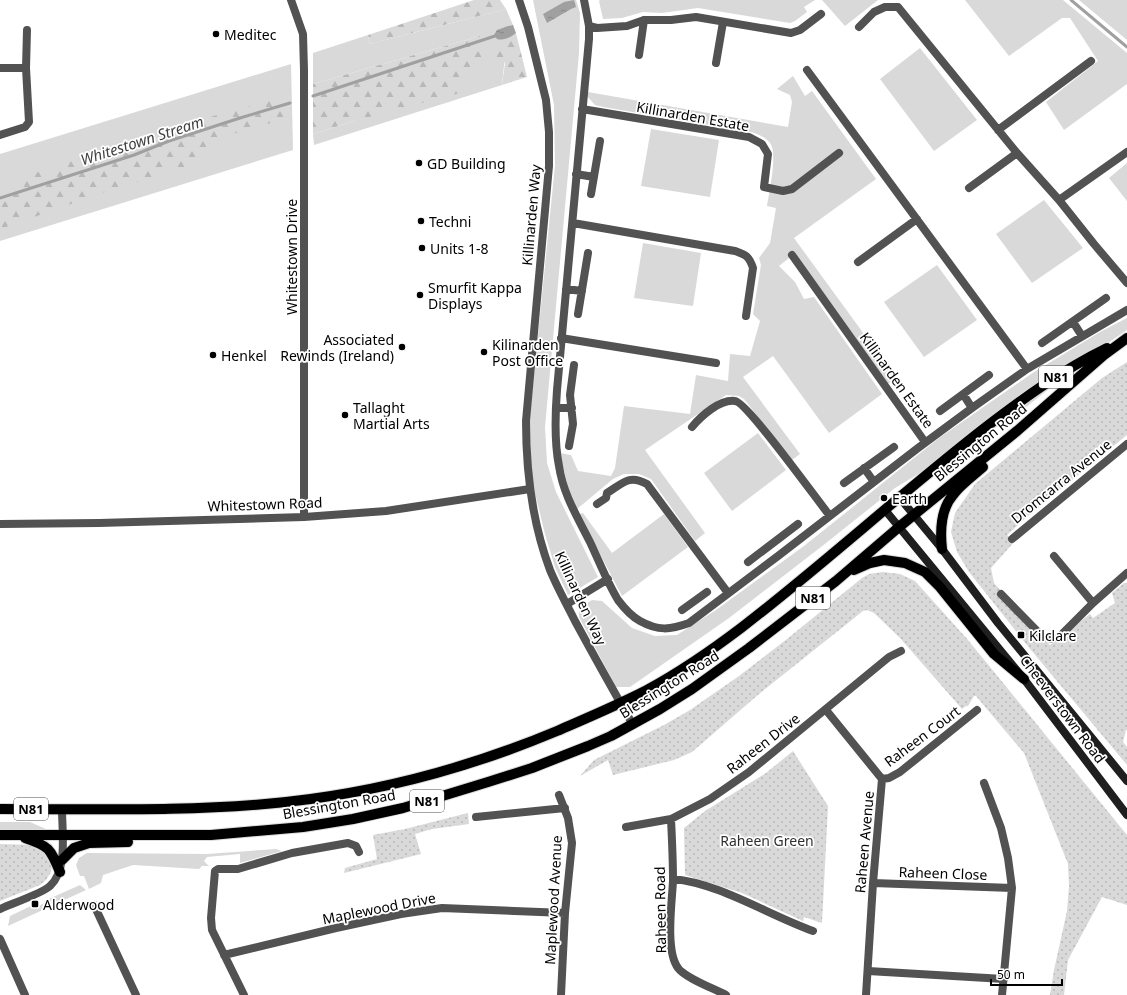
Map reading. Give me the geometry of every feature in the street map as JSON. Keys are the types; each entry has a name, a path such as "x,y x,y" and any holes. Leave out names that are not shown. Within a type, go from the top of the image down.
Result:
{"main road":[{"name":"Blessington Road","path":"62,835 211,835 303,827 353,819 403,808 532,768 588,746 633,725 692,689 748,648 842,575 913,515 1017,431 1124,339"},
{"name":"Blessington Road","path":"62,809 212,808 288,802 358,791 400,782 493,756 538,739 620,703 673,674 708,652 739,629 826,559 948,457 1027,396 1078,363 1124,339"},
{"path":"942,549 941,530 944,514 952,495 992,459 1017,431"},
{"name":"Cheeverstown Road","path":"899,497 942,549 998,623 1127,781"},
{"name":"Cheeverstown Road","path":"885,510 1024,679 1127,815"},
{"path":"842,575 870,563 884,560 905,563 925,572 940,587 994,654 1024,679"},
{"name":"N81","path":"0,809 62,809"},
{"name":"N81","path":"0,835 62,835"},
{"path":"18,835 41,843 48,848 53,855 60,872"},
{"path":"62,860 74,848 89,842 176,842 211,835"}],"street":[{"name":"Whitestown Drive","path":"291,0 303,34 304,70 304,517"},
{"name":"Killinarden Way","path":"520,0 546,100 549,166 526,421 526,459 530,489 534,514 550,570 597,662 633,725"},
{"name":"Killinarden Estate","path":"584,0 589,26 589,45 561,338 556,408 556,450 567,496 618,600 627,612 640,621 660,629 675,628 689,623 925,442 972,408 1028,370 1127,310"},
{"path":"859,26 874,12 885,6 898,7 1017,153 1059,200 1127,283"},
{"path":"589,26 597,28 627,26 644,20 671,20 696,17 791,34 800,30 821,14"},
{"path":"639,55 644,20"},
{"path":"716,63 723,22"},
{"path":"0,135 25,127 29,122 26,68 27,30"},
{"path":"998,130 1091,62"},
{"path":"0,68 26,68"},
{"path":"807,70 1028,370"},
{"name":"Killinarden Estate","path":"582,109 749,137 762,144 768,154 764,187 783,191 792,189 839,153"},
{"path":"591,194 600,141"},
{"path":"1059,200 1127,152"},
{"path":"969,188 1017,153"},
{"path":"576,174 594,177"},
{"path":"858,262 917,219"},
{"path":"573,223 735,251 746,255 751,260 753,268 746,316"},
{"path":"578,314 588,253"},
{"name":"Killinarden Estate","path":"792,255 925,442"},
{"path":"566,289 582,291"},
{"path":"1042,343 1074,322 1106,298"},
{"path":"1074,322 1082,336"},
{"path":"561,338 716,363"},
{"path":"569,446 573,424 570,395 574,365"},
{"name":"Killinarden Estate","path":"940,411 989,375"},
{"path":"963,394 972,408"},
{"path":"692,427 698,419 723,401 736,401 744,406 764,429 830,516"},
{"path":"556,408 572,408"},
{"name":"Dromcarra Avenue","path":"1012,539 1127,444"},
{"path":"844,483 894,447"},
{"path":"864,468 874,482"},
{"path":"597,504 606,498 607,493 630,479 639,480 648,484 728,593"},
{"name":"Whitestown Road","path":"0,524 99,523 304,517 386,511 530,489"},
{"path":"748,562 798,524"},
{"path":"771,545 778,556"},
{"path":"1054,556 1093,603"},
{"path":"1001,594 1043,637 1050,639 1059,637 1093,603 1127,573"},
{"path":"567,604 608,579"},
{"path":"682,610 707,592"},
{"path":"689,605 698,616"},
{"name":"Raheen Drive","path":"626,827 672,819 710,799 749,772 889,657 901,651"},
{"name":"Raheen Avenue","path":"826,710 882,779 873,883 866,995"},
{"name":"Raheen Court","path":"882,779 889,778 900,772 977,710"},
{"path":"984,783 1001,828 1008,858 1012,888 1002,995"},
{"name":"Maplewood Avenue","path":"559,795 568,818 572,843 565,913 561,995"},
{"path":"476,817 564,808"},
{"path":"0,909 50,887 57,878 60,872 62,860 62,809"},
{"name":"Raheen Road","path":"672,819 672,958 678,969 684,974 726,995"},
{"path":"244,995 224,955 212,926 215,871 218,869 238,869 292,853 348,843 356,846 359,852"},
{"path":"673,879 687,880 703,885 813,931"},
{"name":"Raheen Close","path":"873,883 1012,888"},
{"path":"94,905 136,995"},
{"name":"Maplewood Drive","path":"224,955 401,914 442,908 565,913"},
{"path":"0,939 25,995"},
{"path":"868,971 1004,979"}],"green space":[{"path":"474,0 500,0 506,9 370,44 368,35"},
{"path":"533,0 576,0 580,13 579,53 545,427 547,463 556,492 598,577 568,595 555,567 545,534 533,485 528,436 555,165 554,105"},
{"path":"600,0 815,0 804,7 807,12 790,23 698,8 662,13 643,12 622,18 603,19"},
{"path":"822,0 878,0 845,26"},
{"path":"965,0 1063,0 1127,53 1127,84 1064,130 1046,102 1098,61 1070,18 1062,18 1009,56"},
{"path":"1079,0 1127,0 1127,40"},
{"path":"506,9 513,25 508,26 502,85 314,145 313,134 354,121 461,74 480,36 313,84 313,53 368,35 370,44"},
{"path":"516,33 527,77 502,85 505,63 492,53 494,35 497,39"},
{"path":"480,36 483,57 461,74 460,93 354,121 313,134 313,84"},
{"path":"920,48 977,120 934,151 880,79"},
{"path":"291,64 293,150 0,241 0,154"},
{"path":"793,76 805,96 812,91 876,179 794,238 896,378 888,384 793,255 779,266 795,282 804,299 814,297 882,394 829,433 773,356 743,377 800,454 792,460 744,399 739,396 726,395 645,450 705,533 695,541 651,479 639,474 624,474 613,479 577,509 569,490 559,453 571,455 578,471 611,476 615,468 624,406 690,414 696,375 728,381 730,354 750,356 760,321 753,314 761,265 759,258 770,243 776,208 767,206 773,155 770,143 764,137 751,132 595,105 587,96 588,92 788,127 792,102 790,95 777,89"},
{"path":"289,96 285,119 229,135 197,163 102,193 0,229 0,190 26,180 35,173 72,161 90,159 191,122"},
{"path":"651,129 719,140 710,197 641,186"},
{"path":"1127,163 1127,201 1109,178"},
{"path":"1044,200 1083,248 1032,283 996,234"},
{"path":"643,243 701,253 693,306 634,298"},
{"path":"937,265 977,320 924,357 884,302"},
{"path":"1127,318 1127,330 1102,347 1016,415 895,488 729,618 630,687 616,687 579,617 579,608 592,600 602,601 632,628 655,636 677,635 716,610 804,546 939,438 1031,374 1100,332"},
{"path":"1127,362 1127,435 1007,535 1015,541 991,568 994,583 1050,645 1090,614 1093,618 1115,603 1112,593 1124,583 1127,583 1127,730 1123,742 1127,747 1127,765 1031,650 969,572 957,552 951,532 955,513 975,484 1102,378"},
{"path":"758,433 786,470 732,511 704,473"},
{"path":"583,513 612,553 664,514 688,547 622,596 579,514"},
{"path":"883,572 900,574 915,581 968,640 1127,835 1127,905 1102,897 1068,960 1064,995 1050,995 1067,911 1069,886 1068,864 1024,753 976,696 974,696 968,706 962,709 900,638 874,613 867,610 863,611 759,694 692,752 674,760 613,775 608,760 580,776 594,760 664,725 690,710 739,676 862,578 869,574"},
{"name":"Raheen Green","path":"793,751 828,806 822,923 804,917 803,921 742,893 685,875 684,828 705,811 766,773"},
{"path":"468,813 469,824 432,829 415,834 421,854 344,873 345,868 377,859 373,835 405,829"},
{"path":"0,822 30,822 46,829 0,830"},
{"path":"0,844 37,845 42,848 52,864 51,872 46,880 40,885 0,901"},
{"path":"276,849 282,851 240,863 240,854 207,857 204,861 209,866 202,866 199,869 133,865 103,875 101,883 89,889 84,876 80,876 76,865 79,858 87,853 207,854"},
{"path":"80,885 86,890 8,926 10,916 33,905 36,908 44,903 44,901"}],"water":[{"path":"574,0 576,7 547,23 543,14 564,2"},
{"path":"513,25 516,33 510,37 505,39 497,39 494,35 497,30"}],"waterway":[{"name":"Whitestown Stream","path":"1071,0 1127,47"},
{"name":"Whitestown Stream","path":"313,96 498,35"},
{"name":"Whitestown Stream","path":"0,198 134,155 169,141 290,103"}],"place":[{"name":"Meditec","path":"216,34"},
{"name":"GD Building","path":"419,163"},
{"name":"Techni","path":"421,221"},
{"name":"Units 1-8","path":"422,248"},
{"name":"Smurfit Kappa Displays","path":"420,295"},
{"name":"Associated Rewinds (Ireland)","path":"402,347"},
{"name":"Kilinarden Post Office","path":"484,352"},
{"name":"Henkel","path":"213,355"},
{"name":"Tallaght Martial Arts","path":"345,415"},
{"name":"Earth","path":"884,498"},
{"name":"Kilclare","path":"1021,635"},
{"name":"Alderwood","path":"35,904"}]}
